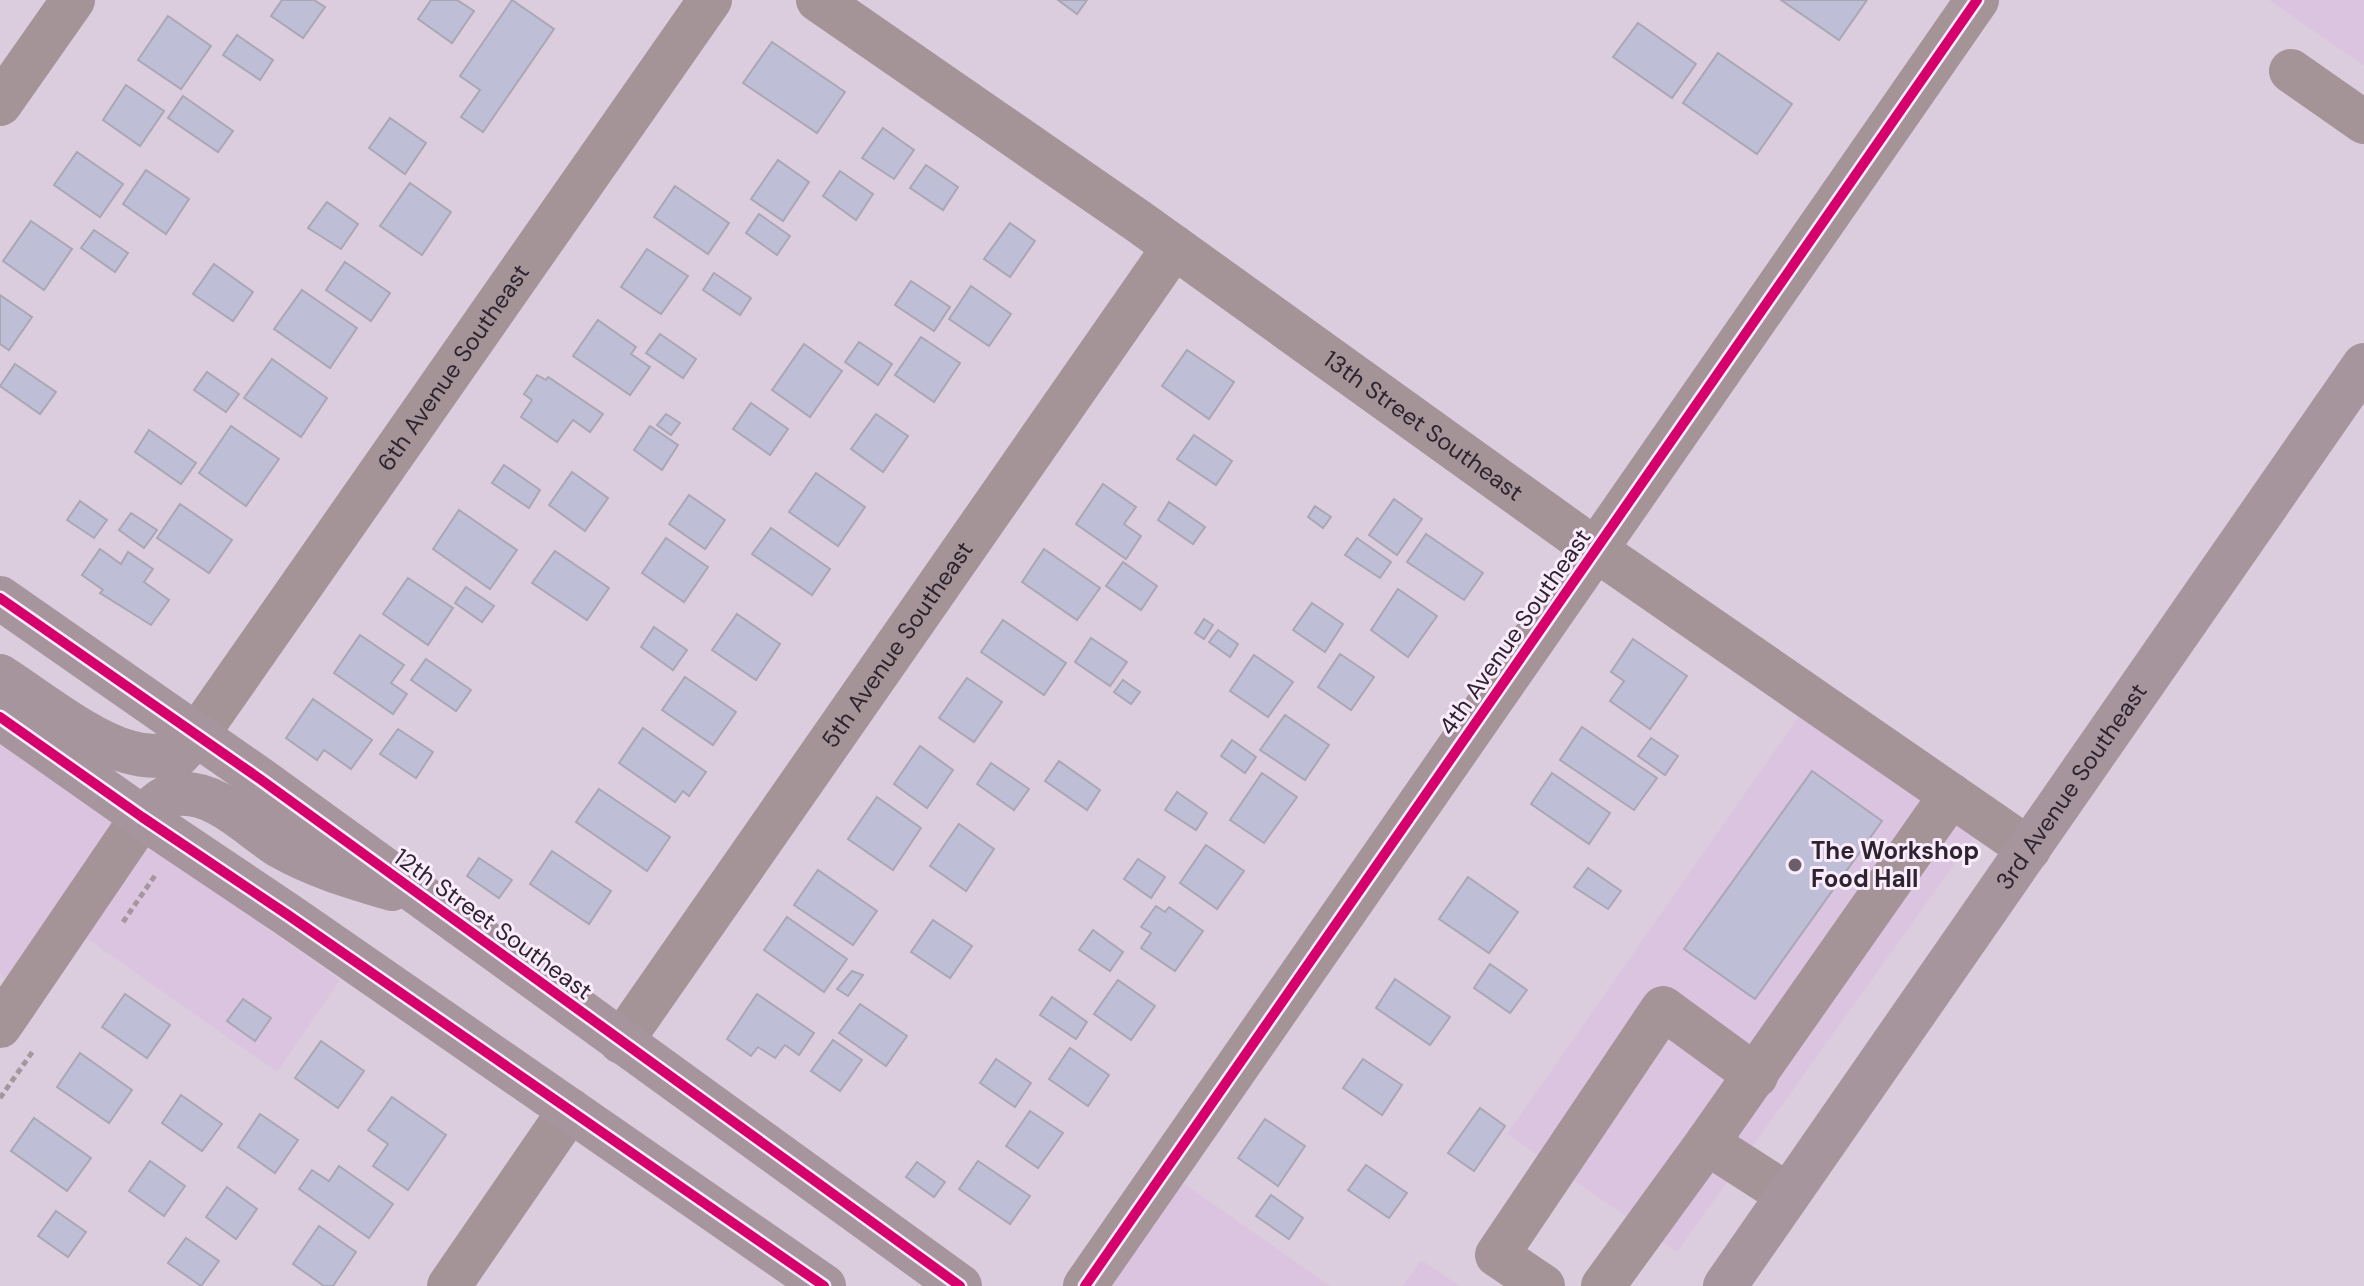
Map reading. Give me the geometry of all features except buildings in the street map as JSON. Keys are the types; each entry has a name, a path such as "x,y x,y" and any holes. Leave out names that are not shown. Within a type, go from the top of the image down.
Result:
{"main road":[{"name":"3rd Avenue Southeast","path":"1725,1286 2364,365"},
{"name":"12th Street Southeast","path":"0,598 426,899 960,1286"},
{"path":"0,676 96,738 127,752 152,757 178,755 197,735"},
{"path":"0,717 824,1286"},
{"path":"142,817 165,797 180,794 205,799 227,809 282,847 340,874 426,899"}],"street":[{"path":"0,104 73,0"},
{"name":"6th Avenue Southeast","path":"197,735 710,0"},
{"name":"13th Street Southeast","path":"818,0 1174,247 1596,550 2029,849"},
{"name":"4th Avenue Southeast","path":"1085,1286 1977,0"},
{"path":"2291,71 2364,122"},
{"name":"5th Avenue Southeast","path":"621,1042 1174,247"},
{"path":"1603,1286 1756,1076 1951,795"},
{"path":"0,1026 142,817"},
{"path":"1543,1286 1497,1255 1663,1008 1756,1076"},
{"path":"449,1286 570,1110"},
{"path":"1707,1143 1788,1195"}],"shaded area":[{"path":"2269,0 2364,0 2364,66"},
{"path":"1811,699 1986,820 1677,1252 1507,1134"},
{"path":"0,738 340,980 277,1072 69,926 24,991 0,974"},
{"path":"1165,1170 1330,1286 1085,1286"},
{"path":"1421,1260 1460,1286 1403,1286"}],"cycle path":[{"path":"1085,1286 1977,0"},
{"path":"0,598 260,779 960,1286"},
{"path":"0,717 824,1286"}],"place":[{"name":"The Workshop Food Hall","path":"1795,865"}]}
